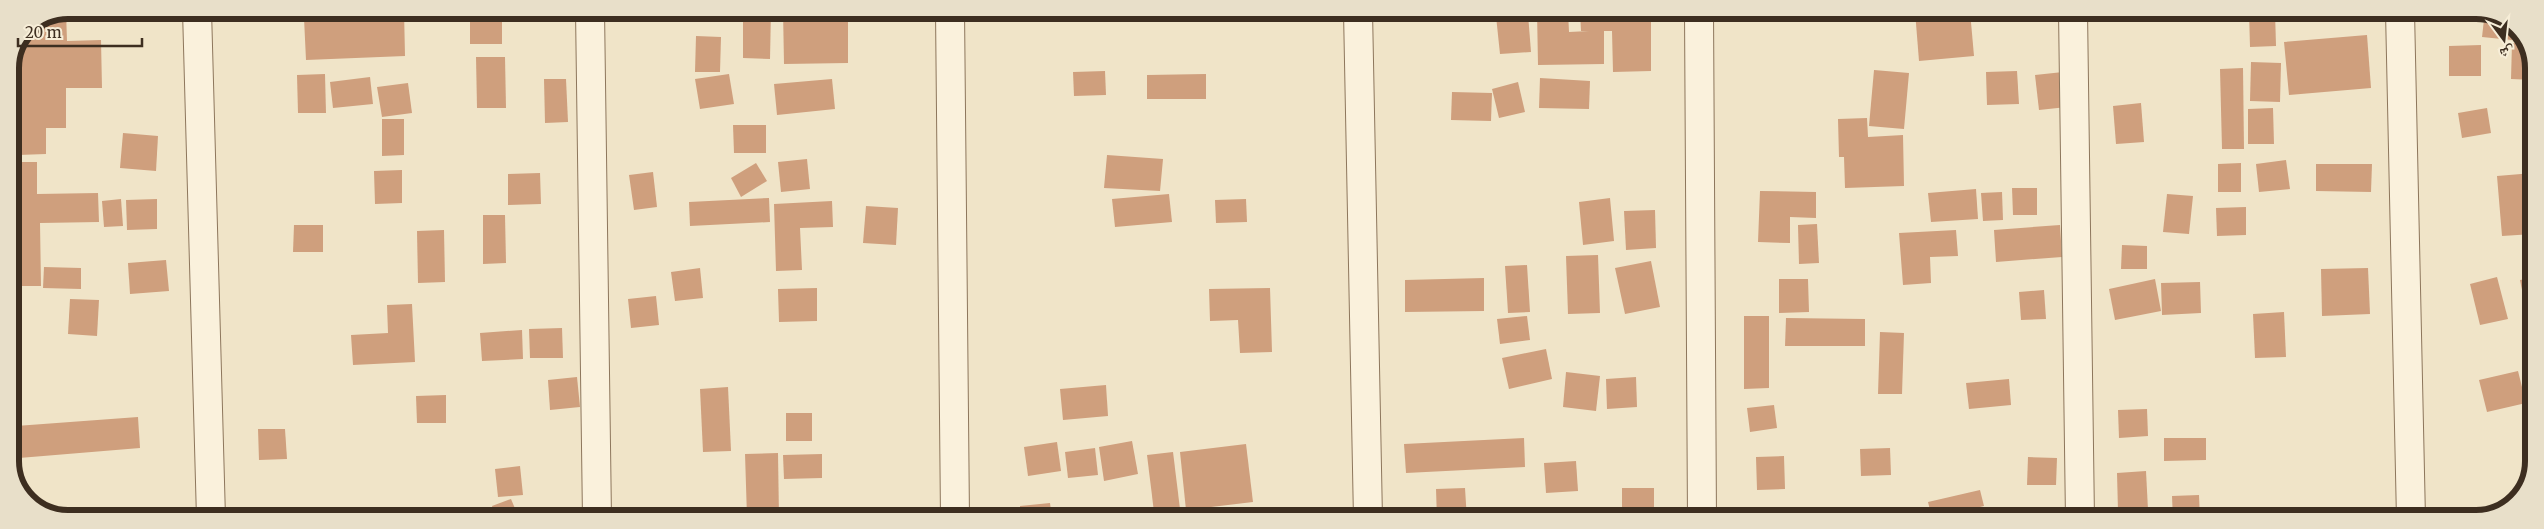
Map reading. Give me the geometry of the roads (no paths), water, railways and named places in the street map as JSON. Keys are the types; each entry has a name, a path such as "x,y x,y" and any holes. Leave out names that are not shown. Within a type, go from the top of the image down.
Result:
{"street":[{"path":"197,19 210,510"},
{"path":"590,19 597,510"},
{"path":"950,19 956,510"},
{"path":"1358,19 1368,510"},
{"path":"1699,19 1702,510"},
{"path":"2073,19 2080,510"},
{"path":"2400,19 2411,510"}]}
